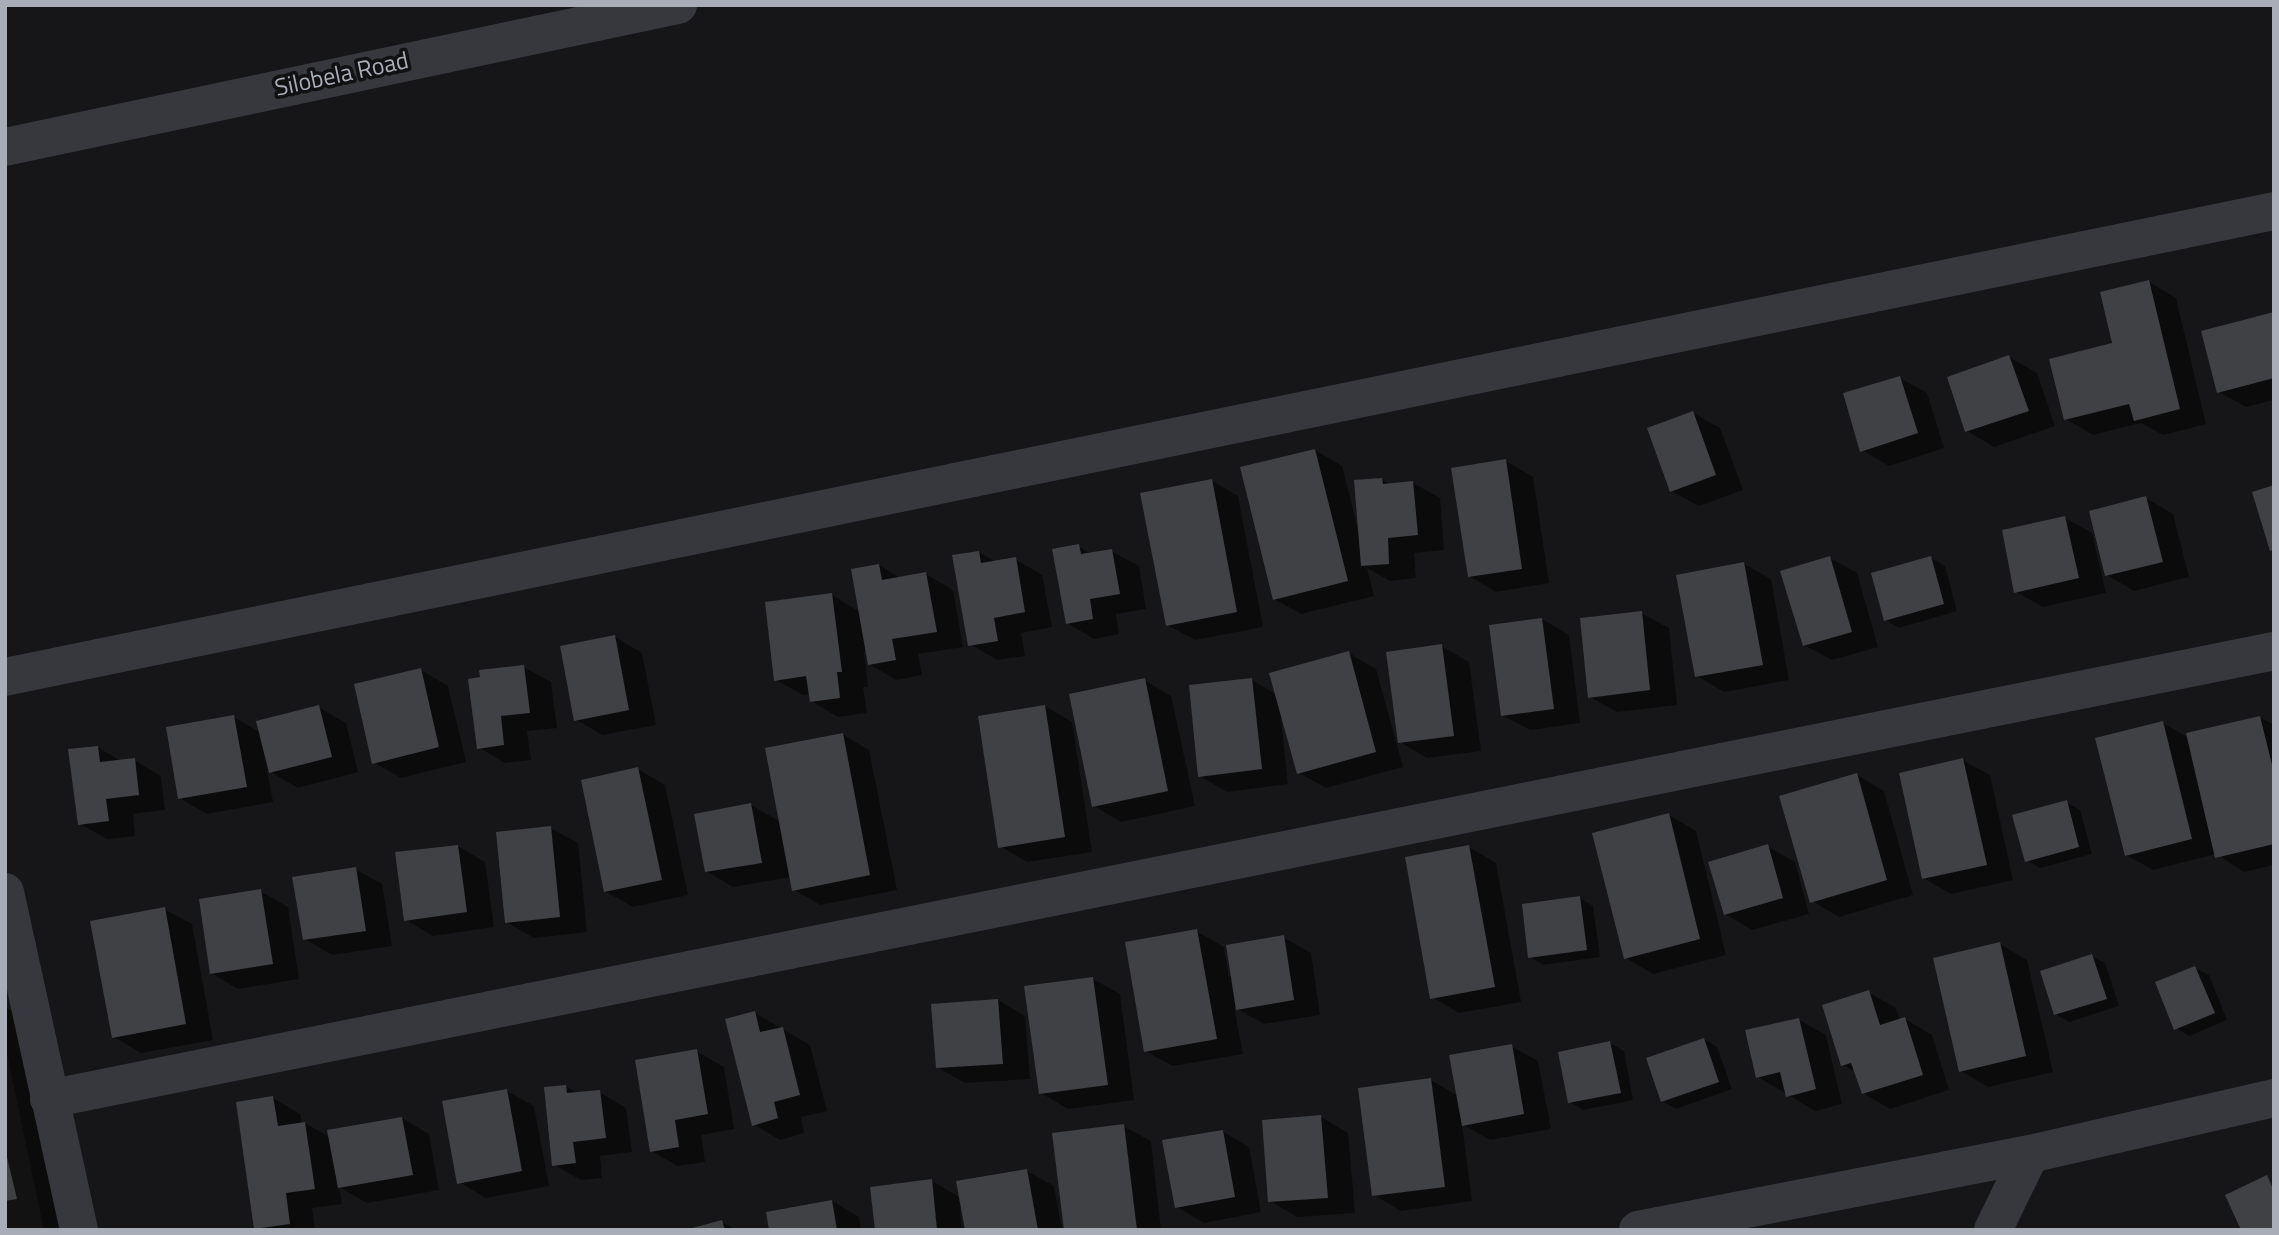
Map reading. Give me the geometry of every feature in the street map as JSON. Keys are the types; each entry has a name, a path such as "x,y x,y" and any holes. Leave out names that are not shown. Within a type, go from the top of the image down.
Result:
{"street":[{"name":"Silobela Road","path":"5,147 678,5"},
{"path":"5,677 2274,211"},
{"path":"49,1099 2274,651"},
{"path":"5,892 79,1230"},
{"path":"1638,1230 2030,1154 2274,1098"},
{"path":"1993,1230 2030,1154"}],"shaded area":[{"path":"5,1044 44,1230 5,1230"}],"building":[{"path":"2149,280 2180,409 2134,421 2129,404 2064,420 2049,359 2112,343 2100,292"},
{"path":"2274,312 2274,378 2217,393 2201,331"},
{"path":"2009,355 2029,411 1965,432 1947,377"},
{"path":"1900,376 1918,433 1860,452 1843,393"},
{"path":"1693,411 1716,475 1670,492 1647,428"},
{"path":"1315,449 1348,581 1273,600 1240,467"},
{"path":"1506,459 1522,569 1468,577 1451,468"},
{"path":"1382,478 1383,484 1413,481 1418,535 1388,538 1389,564 1361,566 1354,480"},
{"path":"1212,479 1237,612 1166,626 1140,493"},
{"path":"2274,485 2274,550 2270,551 2252,492"},
{"path":"2146,496 2163,562 2105,576 2089,511"},
{"path":"2065,516 2079,578 2014,593 2002,530"},
{"path":"1079,544 1081,554 1112,549 1120,594 1090,599 1093,619 1066,624 1052,549"},
{"path":"979,551 981,563 1016,557 1025,612 994,618 998,641 968,646 952,555"},
{"path":"1830,556 1852,632 1803,646 1780,571"},
{"path":"1931,556 1944,604 1884,621 1871,573"},
{"path":"1744,562 1763,665 1695,677 1676,575"},
{"path":"879,564 882,580 926,572 937,632 892,639 896,660 868,665 851,569"},
{"path":"832,593 842,672 837,672 840,698 810,702 806,676 774,681 765,602"},
{"path":"1642,611 1650,690 1588,698 1580,618"},
{"path":"1542,618 1554,709 1501,716 1489,625"},
{"path":"615,635 629,710 574,721 560,646"},
{"path":"1442,644 1454,736 1398,743 1386,652"},
{"path":"1349,651 1376,752 1297,774 1269,673"},
{"path":"524,665 530,713 501,716 504,745 477,749 468,679 480,677 479,670"},
{"path":"421,668 439,747 372,764 354,684"},
{"path":"1145,678 1168,791 1092,807 1069,694"},
{"path":"1252,678 1262,769 1198,777 1189,685"},
{"path":"319,705 332,757 269,773 256,721"},
{"path":"1045,705 1065,837 998,848 978,716"},
{"path":"234,715 247,787 178,799 166,727"},
{"path":"2260,716 2274,773 2274,844 2215,858 2186,733"},
{"path":"2163,721 2192,839 2125,856 2095,738"},
{"path":"843,733 870,875 792,891 765,748"},
{"path":"98,746 100,762 135,758 139,795 106,799 109,821 78,825 68,749"},
{"path":"1963,758 1987,865 1922,879 1899,773"},
{"path":"638,767 662,880 604,892 581,780"},
{"path":"1857,773 1887,880 1810,903 1779,796"},
{"path":"2067,800 2079,847 2025,862 2012,815"},
{"path":"751,803 762,863 705,872 694,814"},
{"path":"1669,813 1700,939 1624,959 1592,833"},
{"path":"551,826 560,917 505,923 496,832"},
{"path":"1768,844 1783,898 1724,915 1708,862"},
{"path":"458,845 467,912 404,921 395,852"},
{"path":"1469,845 1495,987 1430,999 1405,857"},
{"path":"356,867 366,931 303,940 292,877"},
{"path":"261,889 273,964 210,974 199,899"},
{"path":"1580,896 1587,950 1528,958 1522,904"},
{"path":"165,907 186,1024 112,1038 90,921"},
{"path":"1197,929 1217,1039 1144,1052 1125,942"},
{"path":"1284,935 1294,1000 1236,1010 1226,945"},
{"path":"2000,942 2026,1056 1959,1072 1933,958"},
{"path":"2092,954 2107,999 2054,1015 2040,971"},
{"path":"2195,966 2215,1013 2174,1030 2155,982"},
{"path":"1093,977 1108,1085 1039,1094 1024,986"},
{"path":"1869,990 1880,1025 1905,1017 1923,1075 1862,1094 1851,1063 1841,1066 1822,1005"},
{"path":"998,999 1003,1064 936,1068 931,1004"},
{"path":"755,1011 760,1032 783,1027 800,1095 774,1102 778,1118 752,1126 725,1019"},
{"path":"1799,1018 1816,1089 1786,1097 1780,1072 1756,1078 1745,1030"},
{"path":"1704,1038 1719,1082 1661,1102 1646,1058"},
{"path":"1610,1041 1621,1093 1568,1103 1558,1052"},
{"path":"1512,1044 1524,1114 1462,1126 1449,1055"},
{"path":"697,1049 708,1114 675,1120 679,1147 650,1152 635,1060"},
{"path":"1431,1078 1445,1187 1372,1196 1358,1088"},
{"path":"566,1085 567,1093 600,1090 606,1138 573,1142 576,1163 552,1166 544,1087"},
{"path":"507,1089 522,1171 457,1184 442,1101"},
{"path":"273,1096 278,1126 305,1122 315,1189 286,1193 290,1224 254,1229 236,1102"},
{"path":"1321,1115 1328,1198 1268,1202 1262,1120"},
{"path":"402,1117 413,1175 338,1188 327,1130"},
{"path":"1124,1124 1137,1230 1064,1230 1052,1133"},
{"path":"1223,1130 1235,1197 1175,1208 1162,1140"},
{"path":"5,1149 17,1199 5,1201"},
{"path":"1027,1169 1038,1230 965,1230 956,1181"},
{"path":"2267,1175 2274,1191 2274,1230 2241,1230 2225,1195"},
{"path":"932,1179 937,1230 875,1230 870,1187"},
{"path":"832,1200 837,1230 769,1230 766,1212"},
{"path":"722,1220 725,1230 689,1230 689,1229"}]}
